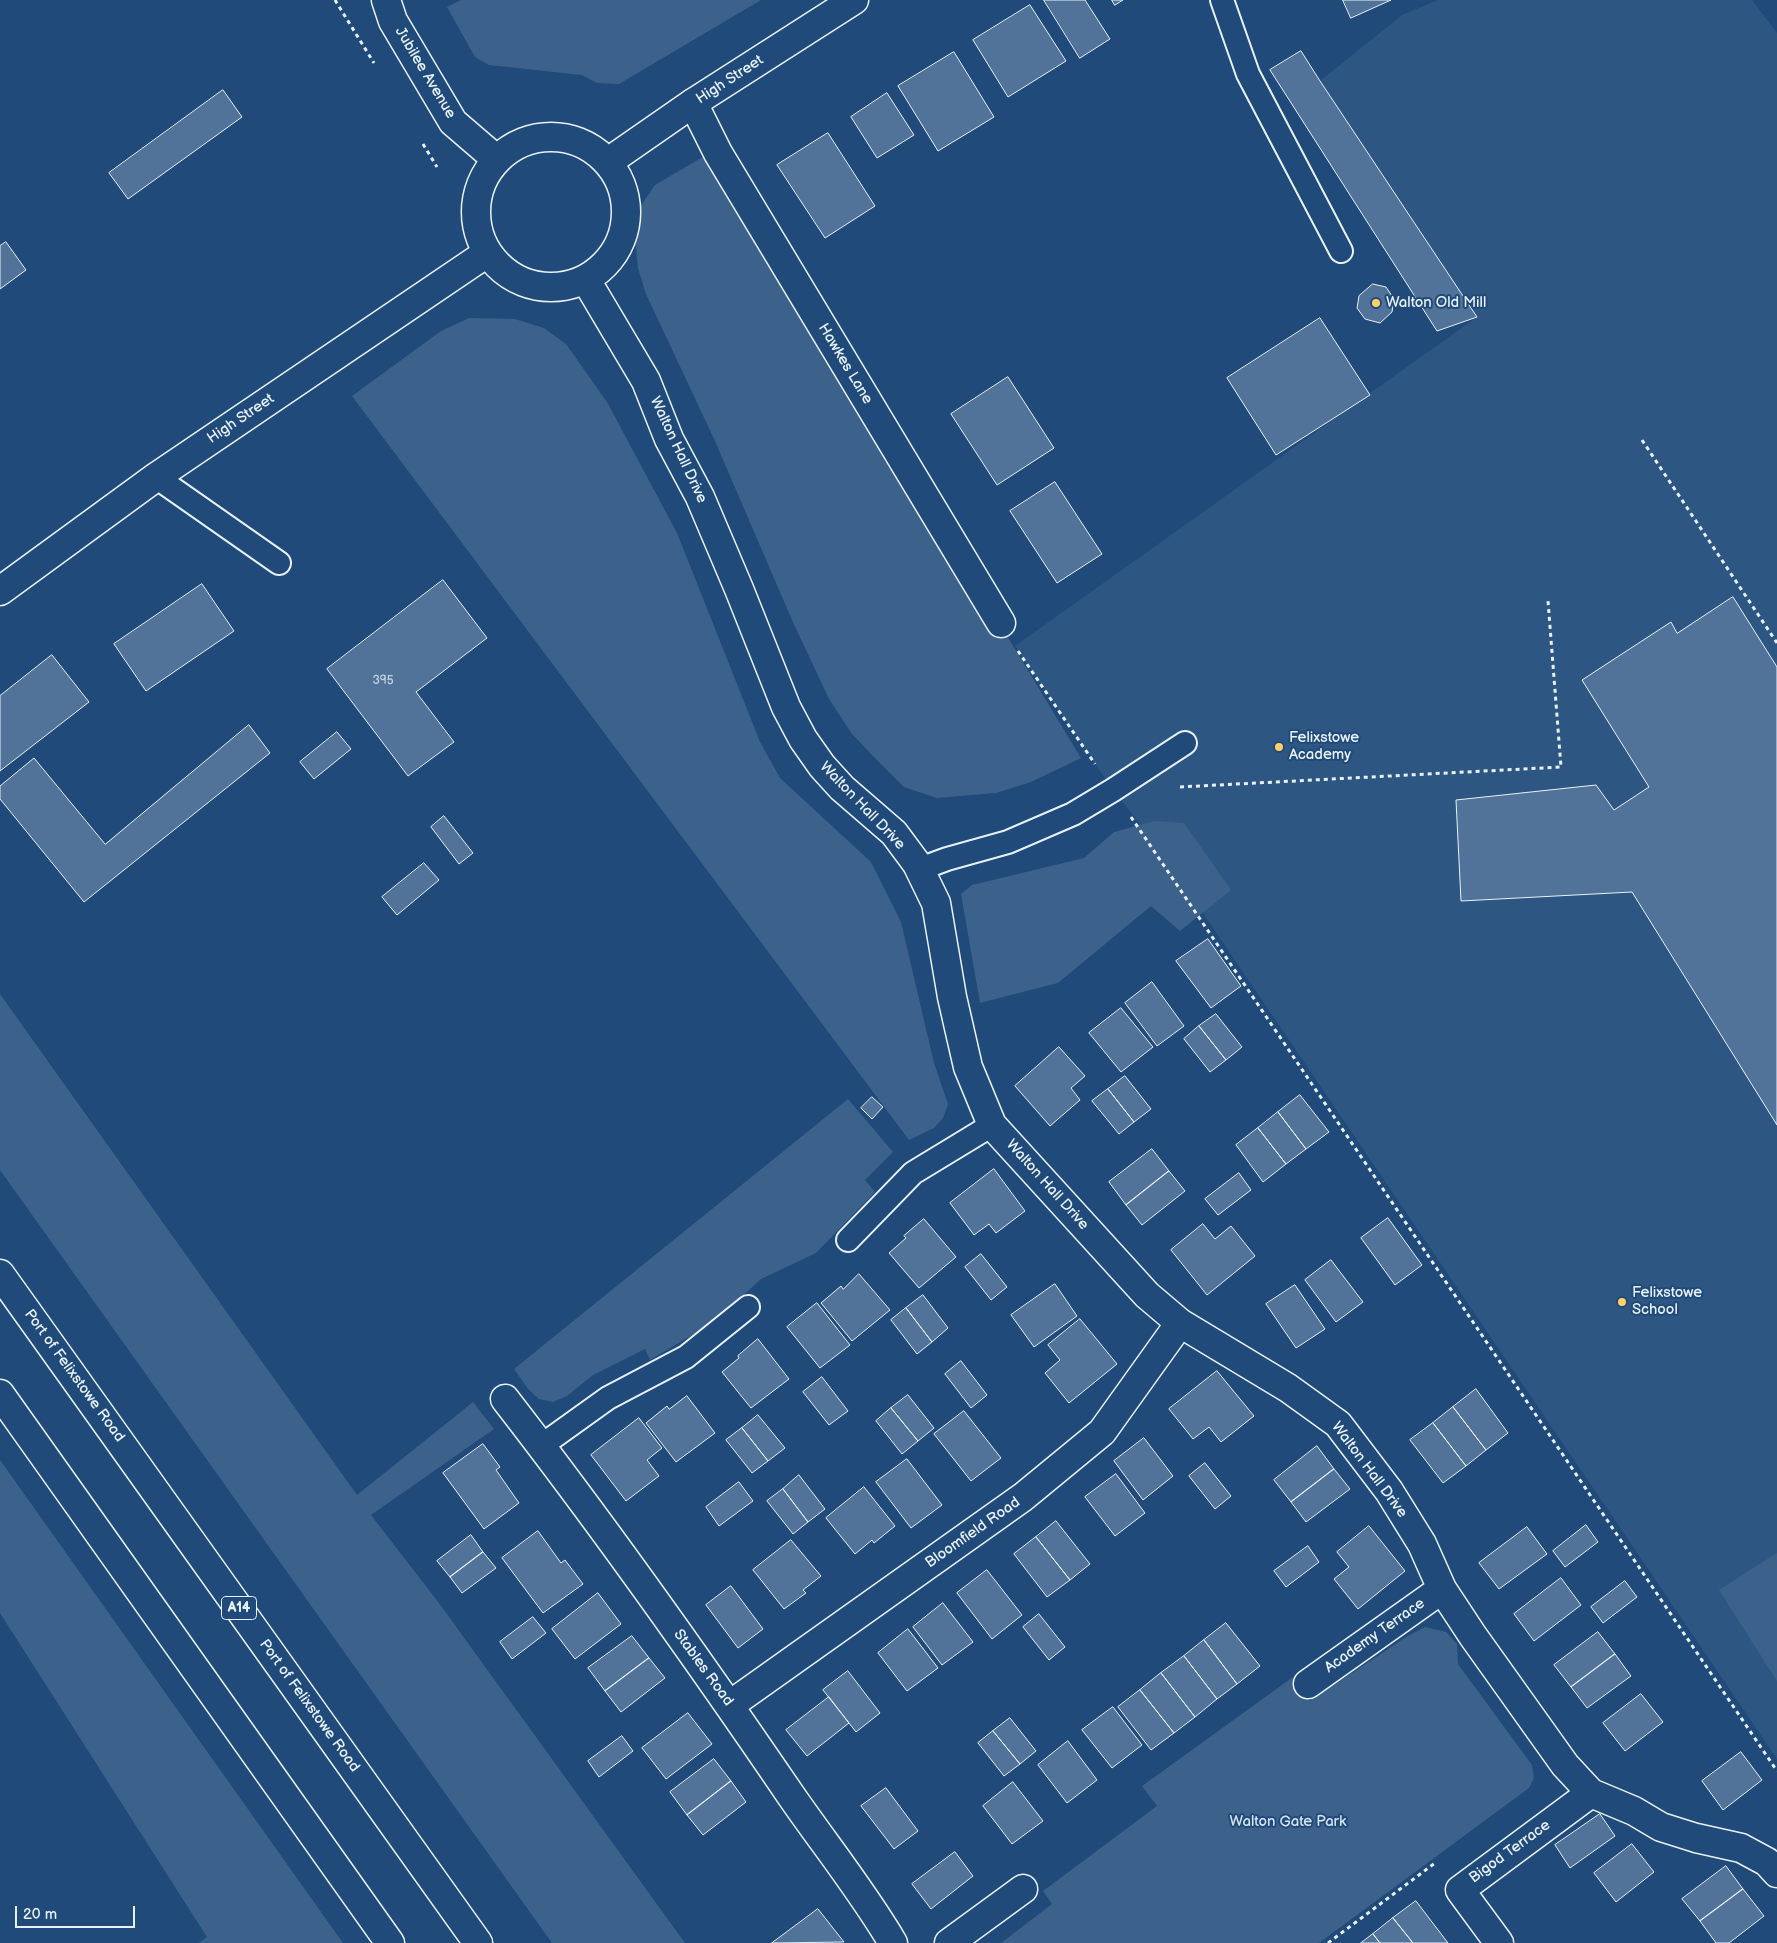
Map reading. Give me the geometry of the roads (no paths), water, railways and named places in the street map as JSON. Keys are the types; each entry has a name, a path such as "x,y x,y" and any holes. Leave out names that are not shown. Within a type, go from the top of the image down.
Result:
{"main road":[{"name":"Jubilee Avenue","path":"386,0 393,21 452,122 496,159"},
{"name":"High Street","path":"608,162 693,104 854,0"},
{"name":"Hawkes Lane","path":"693,104 718,153 1001,623"},
{"path":"541,137 566,138 589,146 608,162 620,182 626,203 625,226 618,248 604,266 586,280 564,286 542,288 520,282 501,269 487,253 477,230 476,204 482,180 496,159 516,144 541,137"},
{"name":"High Street","path":"0,591 156,477 487,253"},
{"name":"Walton Hall Drive","path":"586,280 646,381 669,439 704,506 786,707 803,739 822,766 842,788 894,833 920,870 936,903 952,997 968,1068 992,1125 1147,1295 1180,1323 1288,1388 1338,1424 1389,1491 1422,1544 1442,1588 1565,1766 1591,1793 1634,1811 1661,1827 1696,1838 1741,1848 1767,1862 1777,1874"},
{"name":"Port of Felixstowe Road","path":"0,1274 478,1943"},
{"name":"Bloomfield Road","path":"730,1705 1023,1497 1102,1432 1180,1323"},
{"path":"0,1394 390,1943"},
{"name":"Stables Road","path":"505,1399 730,1705 823,1842 880,1921 893,1943"},
{"name":"Academy Terrace","path":"1308,1684 1442,1588"},
{"name":"Bigod Terrace","path":"1500,1943 1460,1890 1591,1793"},
{"path":"949,1943 1022,1889"}],"lane":[{"path":"1222,0 1248,74 1341,251"},
{"path":"156,477 279,563"},
{"path":"920,870 947,858 1008,842 1073,814 1185,743"},
{"path":"848,1240 913,1173 992,1125"},
{"path":"541,1446 608,1398 686,1357 748,1307"}],"place":[{"name":"Walton Old Mill","path":"1376,303"},
{"name":"Felixstowe Academy","path":"1279,747"},
{"name":"Felixstowe School","path":"1622,1302"}],"park label":[{"name":"Walton Gate Park","path":"1288,1822"}]}
